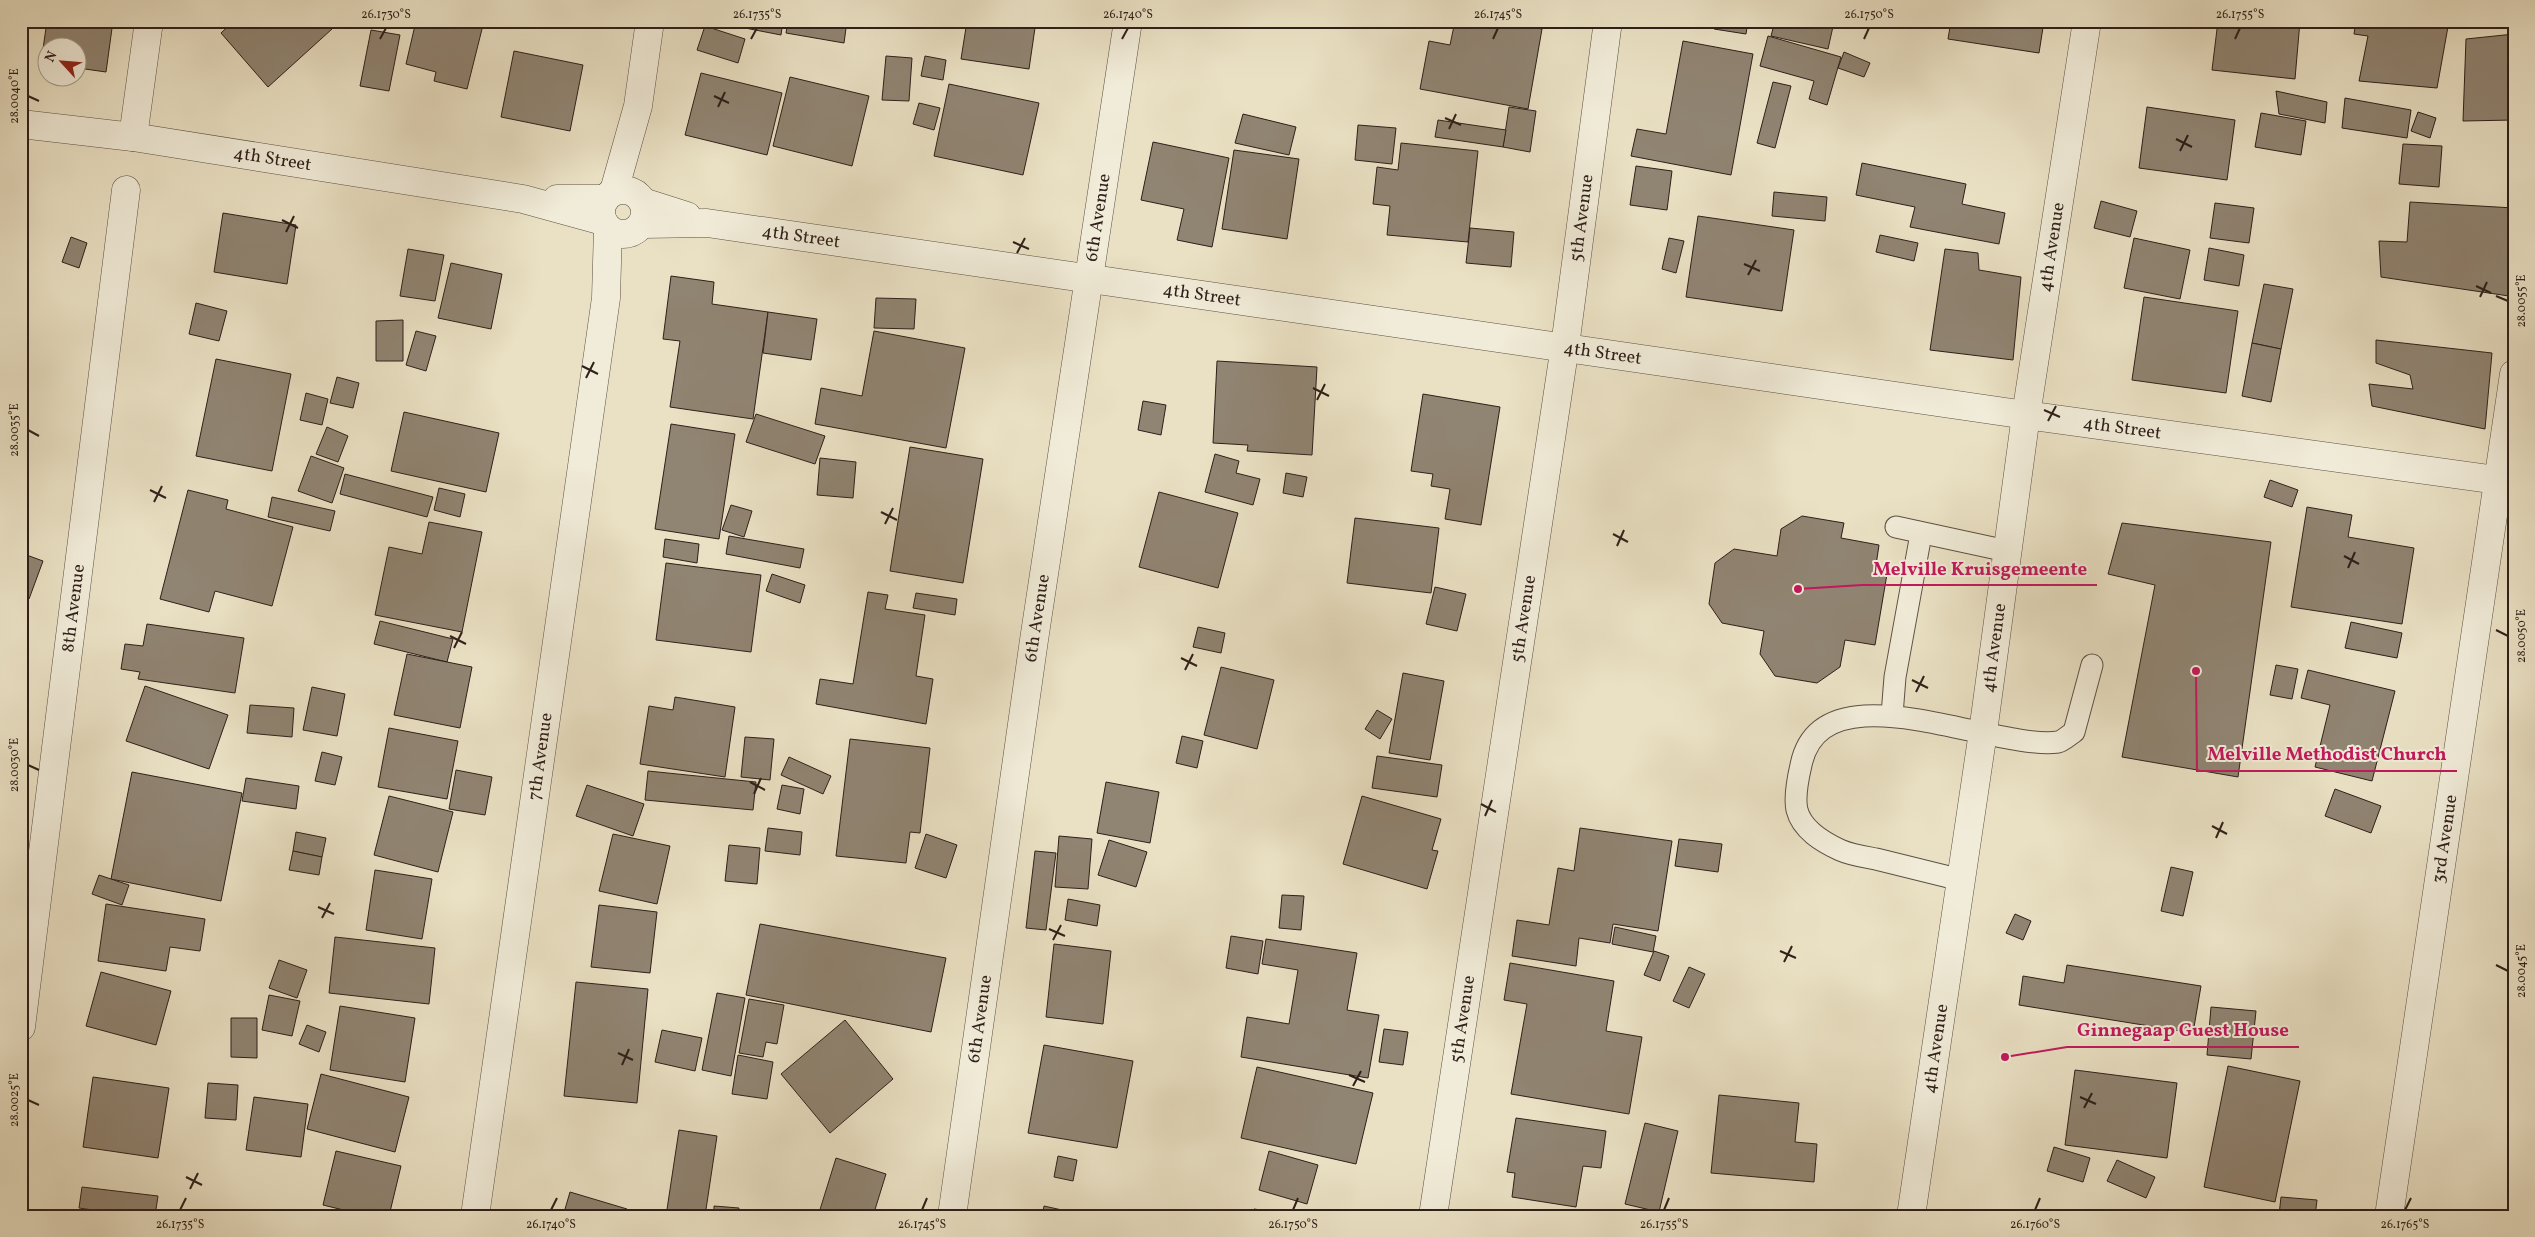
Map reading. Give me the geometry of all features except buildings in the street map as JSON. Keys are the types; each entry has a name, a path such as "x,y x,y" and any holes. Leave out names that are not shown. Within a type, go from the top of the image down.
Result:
{"street":[{"path":"133,138 149,21"},
{"name":"7th Avenue","path":"474,1216 606,298 623,211 650,21"},
{"name":"6th Avenue","path":"952,1216 1034,640 1128,21"},
{"name":"5th Avenue","path":"1432,1216 1565,346 1608,21"},
{"name":"4th Avenue","path":"1911,1216 1983,732 2026,414 2087,21"},
{"name":"4th Street","path":"21,124 133,138 523,198 707,223 1088,280 1565,346 2026,414 2497,480"},
{"name":"8th Avenue","path":"21,1027 126,190"},
{"name":"3rd Avenue","path":"2389,1216 2514,374"}],"lane":[{"path":"1896,527 1921,534 2007,551"},
{"path":"1892,715 1895,677 1921,534"},
{"path":"1961,880 1841,851 1811,834 1797,810 1798,778 1804,752 1816,732 1857,717 1892,715 2031,741 2059,742 2074,732 2092,665"}],"place":[{"name":"Melville Kruisgemeente","path":"1798,589"},
{"name":"Melville Methodist Church","path":"2196,671"},
{"name":"Ginnegaap Guest House","path":"2005,1057"}]}
